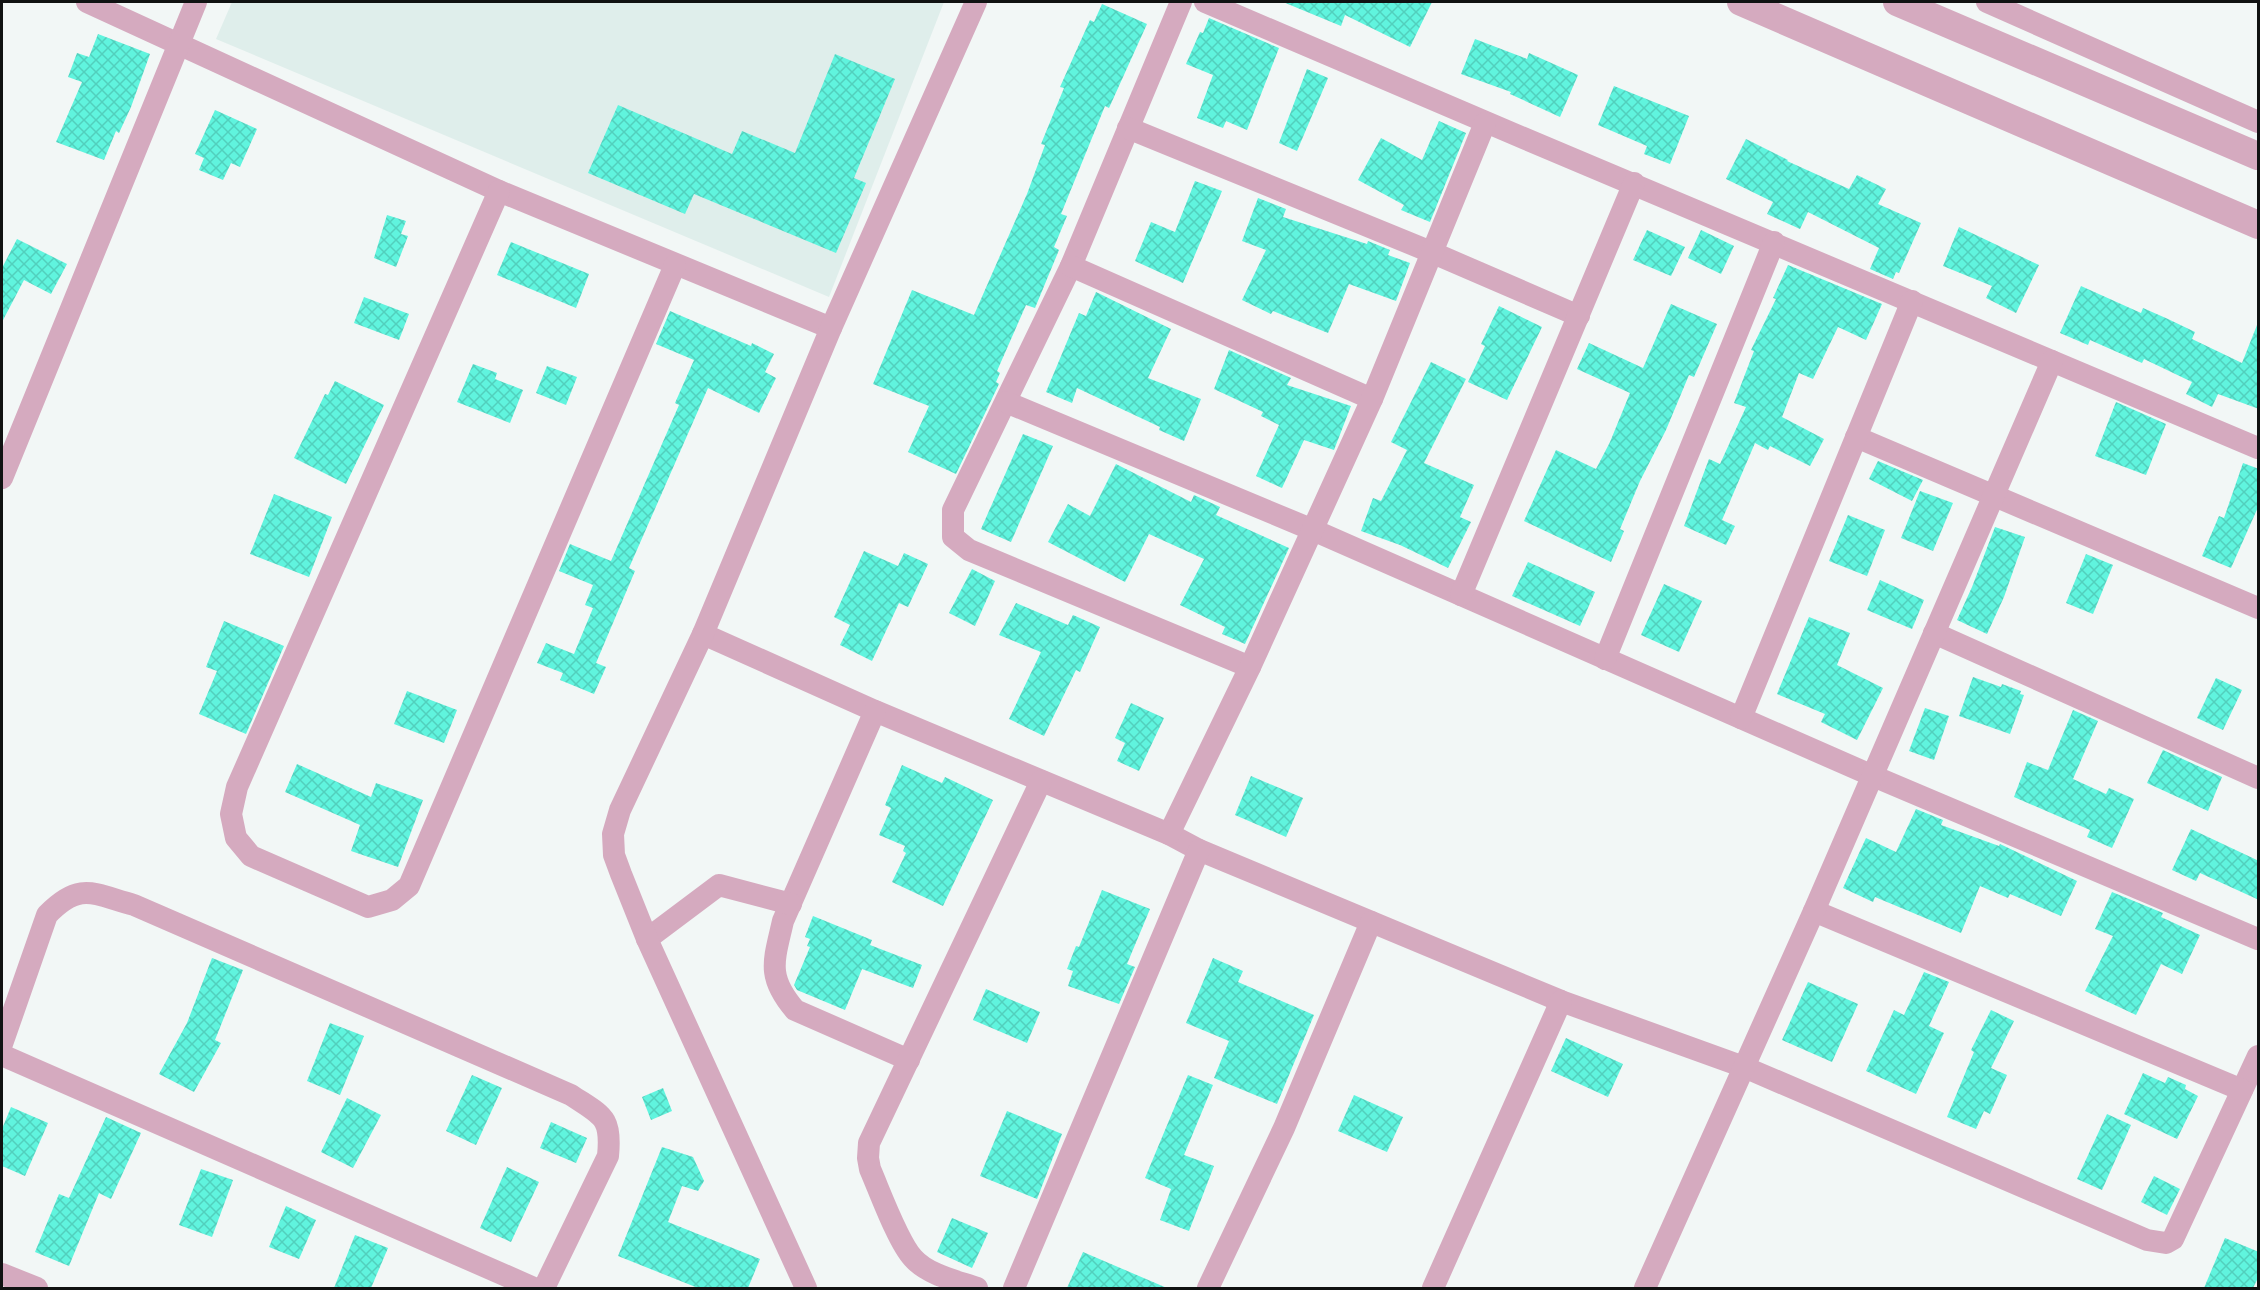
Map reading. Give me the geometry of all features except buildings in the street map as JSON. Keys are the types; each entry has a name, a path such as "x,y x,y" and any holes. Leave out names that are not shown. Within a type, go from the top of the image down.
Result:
{"street":[{"path":"87,2 499,191 831,328"},
{"path":"2,478 196,2"},
{"path":"806,1288 647,939 614,855 613,834 620,810 703,634 831,328 976,2"},
{"path":"1181,2 1071,266 953,510 953,537 969,550 1250,667"},
{"path":"1205,2 1485,123 1634,183 2259,448"},
{"path":"1741,2 2259,225"},
{"path":"1898,2 2259,156"},
{"path":"1987,2 2259,122"},
{"path":"1169,834 1250,667 1372,399 1485,123"},
{"path":"1128,128 1431,252 1578,316"},
{"path":"1461,596 1634,183"},
{"path":"499,191 237,787 231,814 236,838 252,856 368,908 392,900 409,886 675,265"},
{"path":"1605,658 1774,242"},
{"path":"1071,266 1372,399"},
{"path":"1741,718 1912,301"},
{"path":"1645,1288 1814,911 2052,360"},
{"path":"1006,402 1313,530 1873,776 2259,939"},
{"path":"1856,437 2259,608"},
{"path":"1934,633 2259,778"},
{"path":"703,634 875,711 1169,834 1199,850 1561,1001 1744,1067 2157,1243 2166,1243 2173,1239 2182,1224 2259,1056"},
{"path":"875,711 783,921 774,973 782,996 795,1010 909,1060"},
{"path":"977,1288 929,1270 914,1259 904,1245 870,1169 869,1143 1041,781"},
{"path":"1014,1288 1199,850"},
{"path":"647,939 719,885 791,904"},
{"path":"2,1044 47,915 62,899 84,891 134,905 571,1095 601,1116 610,1133 608,1156 544,1288"},
{"path":"1814,911 2242,1090"},
{"path":"1208,1288 1284,1128 1371,922"},
{"path":"1433,1288 1561,1001"},
{"path":"2,1055 534,1288"},
{"path":"2,1274 37,1288"}],"shaded area":[{"path":"232,2 944,2 829,297 216,39"}]}
